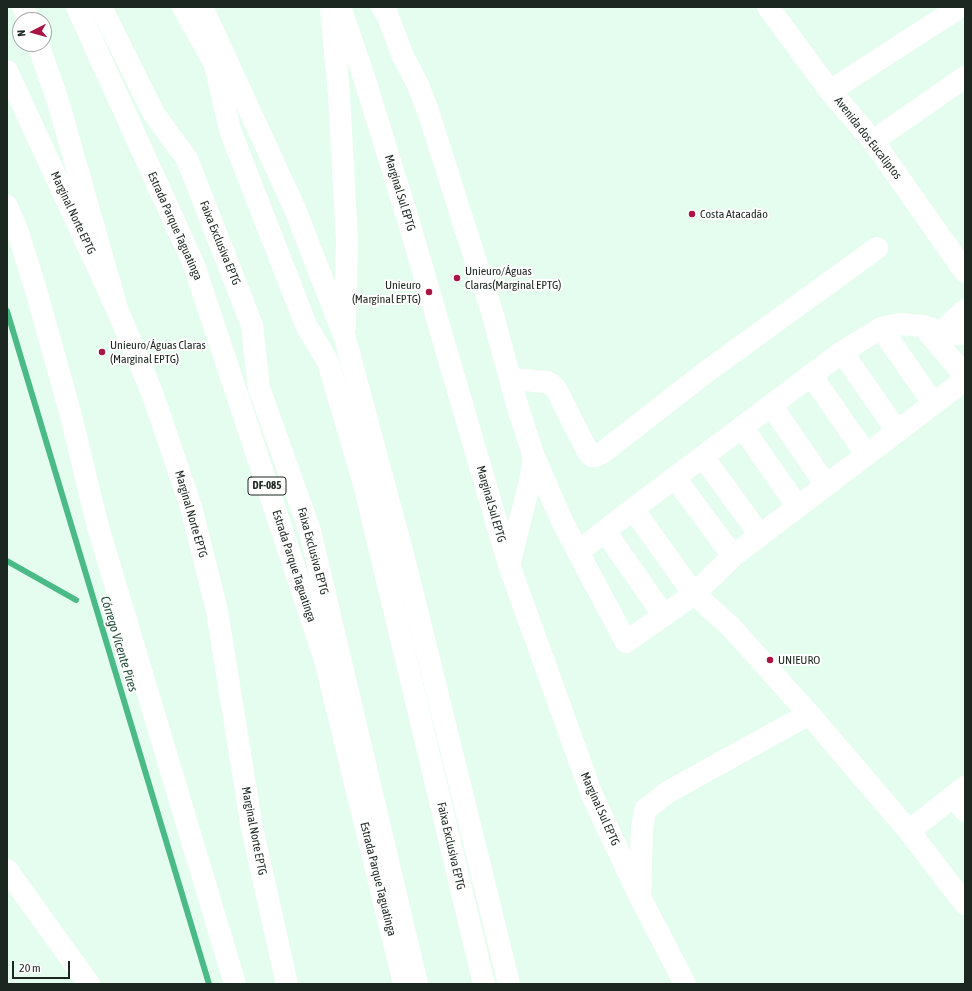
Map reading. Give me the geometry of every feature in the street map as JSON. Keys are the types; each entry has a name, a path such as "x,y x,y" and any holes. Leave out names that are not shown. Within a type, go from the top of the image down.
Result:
{"main road":[{"name":"Estrada Parque Taguatinga","path":"76,7 194,265 325,660 404,984"},
{"name":"Faixa Exclusiva EPTG","path":"101,7 154,114 187,159 252,325 259,388 310,531 417,984"},
{"name":"Faixa Exclusiva EPTG","path":"183,7 215,64 233,137 306,325 328,362 364,484 484,984"},
{"path":"202,7 295,209 345,338 405,562 509,984"},
{"path":"331,7 339,94 347,241 345,338"},
{"name":"Marginal Sul EPTG","path":"340,7 363,74 407,216 509,565 592,795 640,897 685,984"},
{"path":"382,7 387,14 403,56 418,85 428,111 492,312 510,379 534,457 562,521 626,642 694,594 733,556 957,386 962,379 961,370 932,329"},
{"name":"Avenida dos Eucaliptos","path":"768,7 830,91 873,141 965,272"},
{"path":"830,91 960,7"},
{"path":"41,52 57,98 117,308"},
{"name":"Marginal Norte EPTG","path":"7,71 117,308 153,394 191,506 217,611 252,828 287,984"},
{"path":"873,141 965,78"},
{"path":"7,206 18,233 36,290 71,416 98,527 235,984"},
{"path":"510,379 546,382 552,385 556,389 588,452 592,456 596,456 602,453 706,372 877,248"},
{"path":"932,329 965,310"},
{"path":"578,552 842,352 881,328 899,324 959,334 965,333"},
{"path":"881,328 933,403"},
{"path":"842,352 897,431"},
{"path":"811,375 866,454"},
{"path":"771,405 826,485"},
{"path":"742,427 798,507"},
{"path":"509,565 530,481 534,457"},
{"path":"703,457 760,535"},
{"path":"675,478 733,556"},
{"path":"633,509 694,594 731,627 809,714 909,831 965,904"},
{"path":"605,531 664,616"},
{"path":"640,897 642,828 646,810 668,792 809,714"},
{"path":"909,831 961,798"},
{"path":"7,870 88,984"}],"waterway":[{"name":"Córrego Vicente Pires","path":"7,311 209,984"},
{"path":"7,561 76,600"}],"place":[{"name":"Costa Atacadão","path":"692,214"},
{"name":"Unieuro/Águas Claras(Marginal EPTG)","path":"457,278"},
{"name":"Unieuro (Marginal EPTG)","path":"429,292"},
{"name":"Unieuro/Águas Claras (Marginal EPTG)","path":"102,352"},
{"name":"UNIEURO","path":"770,660"}]}
